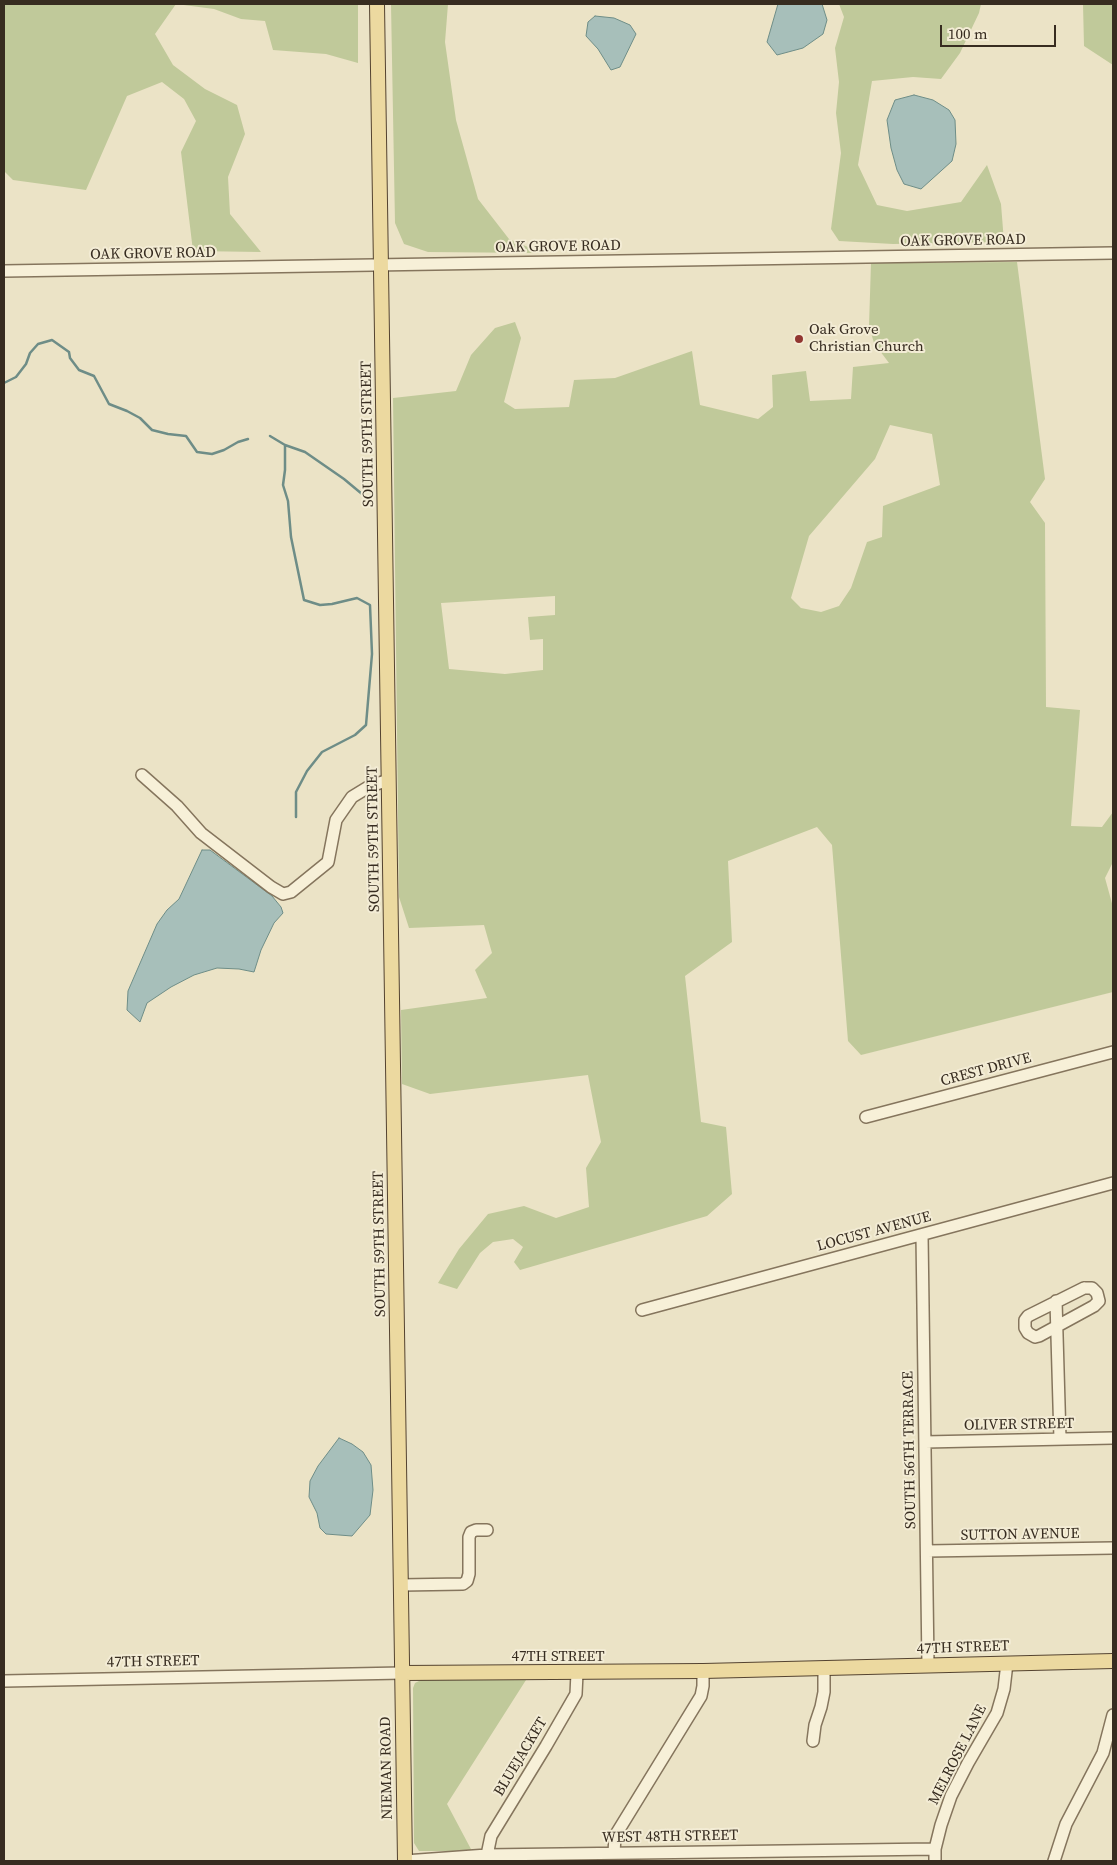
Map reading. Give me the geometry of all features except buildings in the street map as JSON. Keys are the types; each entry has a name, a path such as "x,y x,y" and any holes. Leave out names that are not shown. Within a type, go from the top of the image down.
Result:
{"main road":[{"name":"SOUTH 59TH STREET","path":"377,4 402,1674"},
{"name":"47TH STREET","path":"402,1674 704,1672 1113,1661"},
{"name":"NIEMAN ROAD","path":"402,1674 405,1861"}],"street":[{"name":"OAK GROVE ROAD","path":"4,272 1113,253"},
{"path":"142,774 178,806 201,833 283,894 291,892 328,862 336,820 352,797 370,786 390,780"},
{"name":"CREST DRIVE","path":"866,1117 1113,1052"},
{"name":"LOCUST AVENUE","path":"642,1310 1113,1183"},
{"name":"SOUTH 56TH TERRACE","path":"922,1235 928,1665"},
{"path":"1084,1288 1092,1288 1097,1293 1099,1301 1094,1306 1057,1327 1035,1337 1028,1333 1025,1328 1025,1320 1028,1316 1084,1288"},
{"path":"1056,1301 1060,1439"},
{"name":"OLIVER STREET","path":"925,1442 1113,1438"},
{"path":"401,1585 463,1584 469,1574 469,1537 476,1530 487,1530"},
{"name":"SUTTON AVENUE","path":"927,1551 1113,1548"},
{"name":"MELROSE LANE","path":"935,1855 940,1825 951,1796 998,1713 1004,1689 1007,1663"},
{"path":"813,1742 815,1725 824,1692 824,1669"},
{"path":"614,1853 615,1836 701,1696 704,1672"},
{"name":"BLUEJACKET","path":"487,1855 491,1836 576,1694 577,1673"},
{"name":"47TH STREET","path":"4,1681 402,1674"},
{"path":"1054,1861 1066,1824 1104,1753 1113,1715"},
{"name":"WEST 48TH STREET","path":"405,1861 487,1855 614,1853 935,1855"}],"green space":[{"path":"4,4 176,4 155,34 173,65 205,89 237,105 245,134 228,177 230,214 261,252 193,251 181,152 196,121 184,99 162,82 127,96 86,190 13,180 4,171"},
{"path":"176,4 358,4 358,63 326,54 273,50 265,21 241,19 214,9"},
{"path":"391,4 448,4 445,42 456,120 478,199 509,239 542,253 428,252 404,244 395,223"},
{"path":"839,4 981,4 979,13 960,53 941,79 913,77 872,81 858,165 877,205 907,211 961,202 987,165 1001,204 1004,242 893,244 839,241 831,229 841,153 836,113 839,82 835,48 844,17"},
{"path":"1083,4 1113,4 1113,65 1084,46"},
{"path":"1017,262 1045,479 1030,502 1045,523 1046,707 1080,710 1071,826 1102,827 1113,812 1113,862 1105,878 1113,907 1113,992 861,1055 848,1041 832,845 817,827 728,861 732,942 685,976 701,1122 726,1127 732,1194 707,1216 520,1270 514,1262 523,1247 513,1239 493,1242 480,1253 457,1289 438,1283 459,1249 488,1214 524,1206 556,1218 589,1207 586,1168 601,1142 588,1075 430,1094 402,1084 401,1010 487,998 475,970 492,953 484,925 409,928 399,897 393,398 456,391 471,355 495,328 515,322 521,338 504,402 515,409 569,407 574,380 615,378 692,351 700,405 758,419 773,407 772,375 806,371 810,401 851,399 853,367 889,363 874,343 869,326 871,263","holes":["890,425 932,434 940,485 883,506 882,537 867,542 851,588 839,606 821,612 801,608 791,598 809,536 875,459","555,596 555,615 528,617 530,640 543,639 543,670 505,674 449,669 441,603"]},
{"path":"525,1678 526,1680 447,1804 472,1851 419,1851 414,1843 413,1688 415,1683 423,1679"}],"water":[{"path":"778,4 822,4 827,20 823,34 803,48 777,55 767,42"},
{"path":"595,16 614,18 630,25 636,34 620,67 611,70 598,49 586,36 588,22"},
{"path":"914,95 933,100 949,110 955,120 956,144 952,161 921,189 904,184 897,170 891,148 887,120 895,100"},
{"path":"202,850 210,850 272,896 281,907 283,913 274,923 261,950 254,972 217,968 194,975 147,1003 140,1022 127,1010 128,991 157,924 167,910 179,899"},
{"path":"339,1438 363,1452 371,1465 373,1490 370,1515 352,1536 326,1534 320,1528 317,1513 309,1497 310,1481 318,1466"}],"waterway":[{"path":"4,383 16,377 26,364 30,353 38,344 52,340 69,352 70,358 79,370 94,376 109,404 140,418 152,430 186,436 197,452 212,454 248,439"},
{"path":"270,436 285,445 283,485 288,501 291,537 304,600 320,605 357,598 370,605 372,654 366,725 355,735 322,752 307,771 296,792 296,817"},
{"path":"285,445 305,452 362,494"}],"place":[{"name":"Oak Grove Christian Church","path":"799,339"}]}
